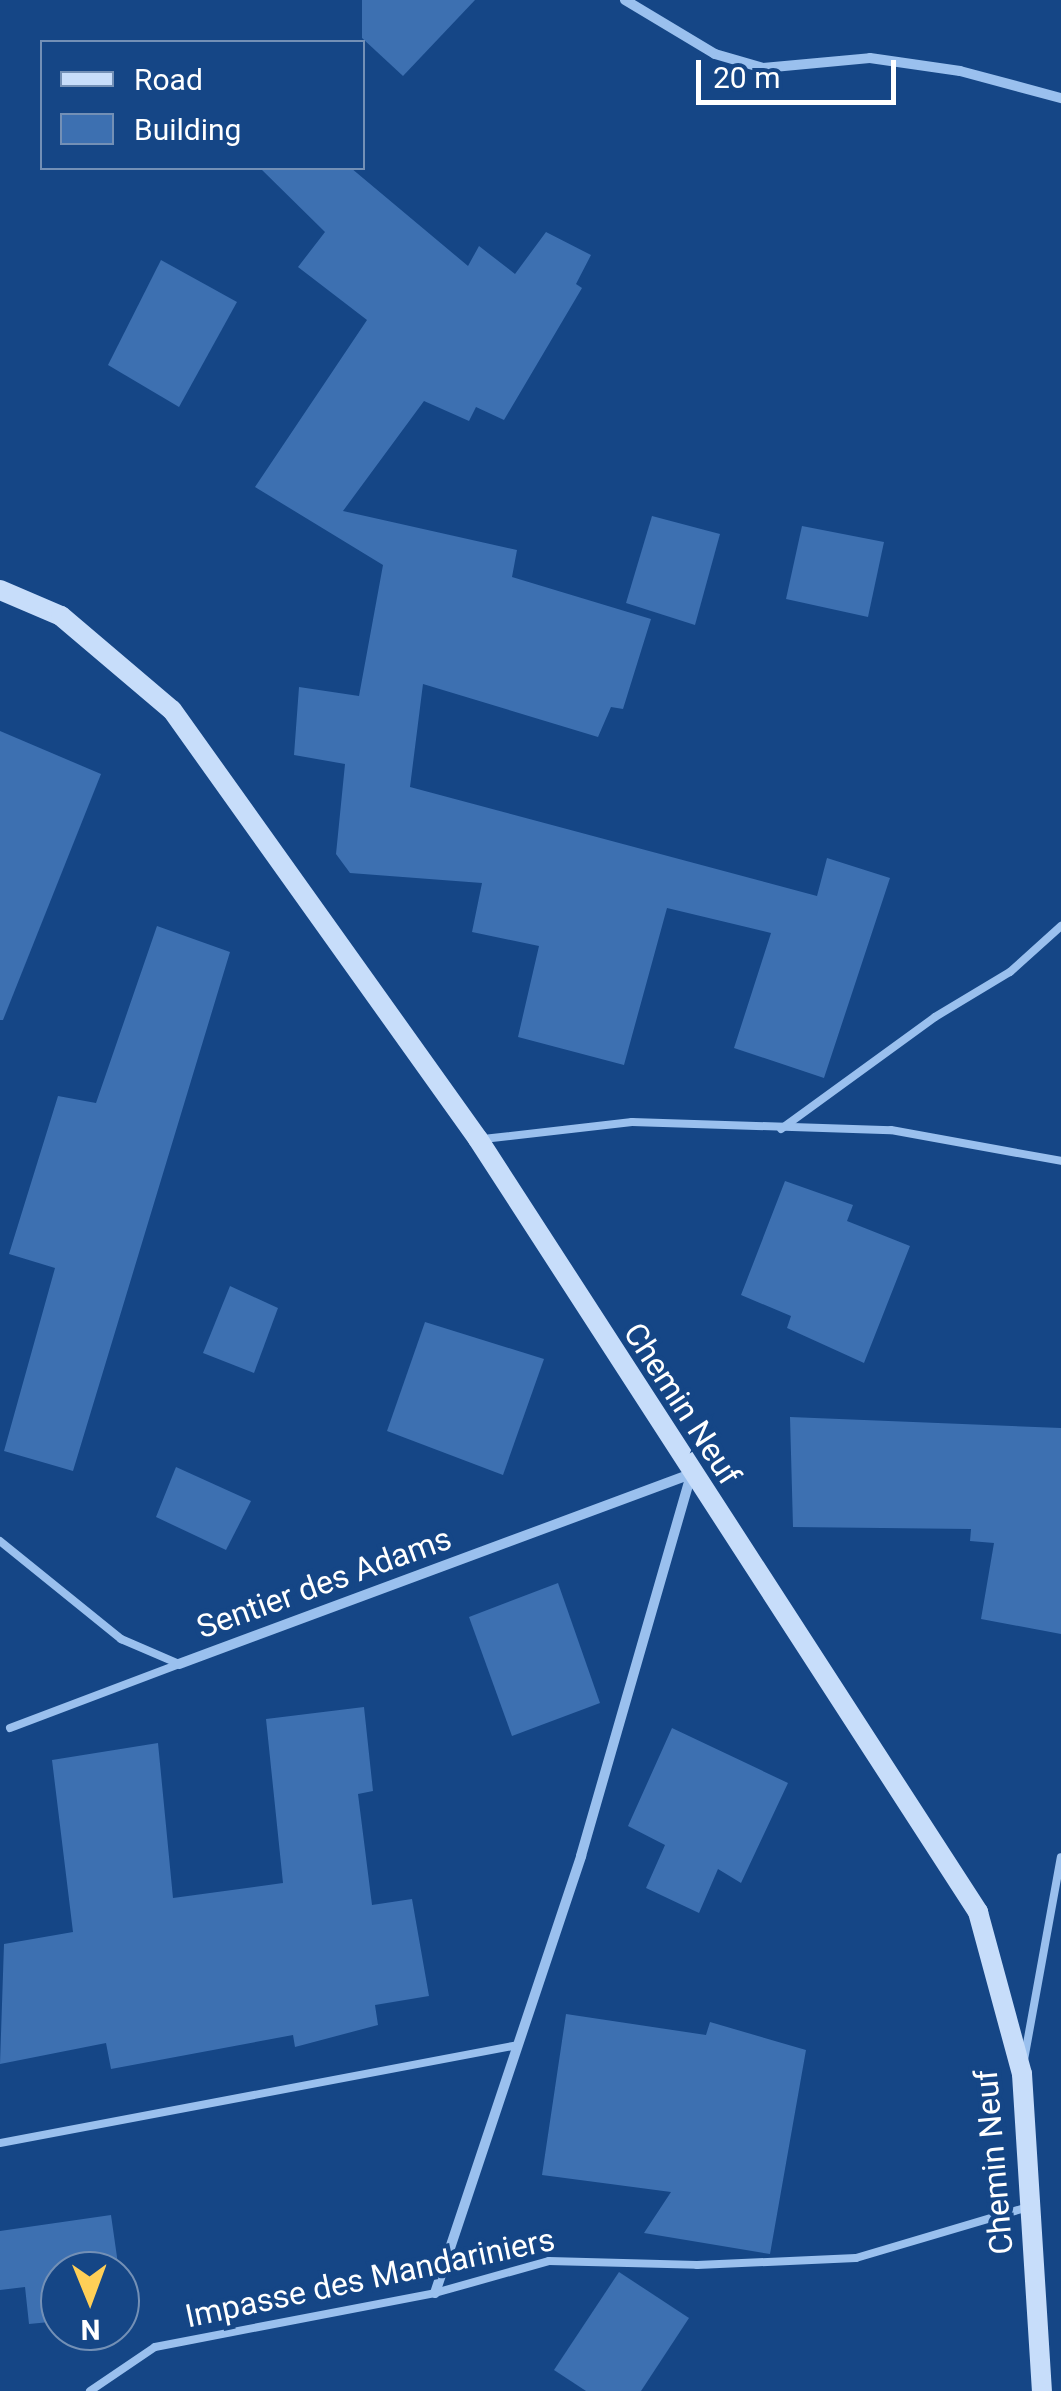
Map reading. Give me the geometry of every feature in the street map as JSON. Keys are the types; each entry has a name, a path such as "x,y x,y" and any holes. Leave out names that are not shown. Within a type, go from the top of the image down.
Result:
{"street":[{"path":"624,0 715,54 763,68 870,58 960,71 1061,98"},
{"name":"Chemin Neuf","path":"0,590 62,616 172,710 478,1139 691,1474 978,1912 1022,2074 1042,2391"},
{"path":"435,2293 581,1856 691,1474"},
{"name":"Sentier des Adams","path":"178,1664 691,1474"}],"lane":[{"path":"781,1130 935,1017 1010,972 1061,926"},
{"path":"478,1139 632,1122 781,1130 891,1130 1061,1161"},
{"name":"Sentier des Adams","path":"0,1542 121,1639 178,1664"},
{"path":"10,1728 178,1664"},
{"path":"1022,2074 1061,1857"},
{"path":"0,2143 518,2046"},
{"name":"Impasse des Mandariniers","path":"90,2391 155,2348 435,2293 549,2261 696,2265 856,2258 1028,2207"}],"building":[{"path":"362,0 475,0 403,76 362,38"},
{"path":"262,170 353,170 468,266 479,246 515,274 546,232 591,255 576,284 582,288 504,420 476,407 469,421 424,401 343,511 517,550 512,577 651,619 623,709 611,707 598,737 423,684 410,787 817,896 827,858 890,878 824,1078 734,1048 771,933 667,908 624,1065 518,1037 539,946 472,932 482,883 350,873 336,854 345,764 294,755 299,687 359,696 383,565 255,487 367,320 298,267 325,232"},
{"path":"161,260 237,302 179,407 108,365"},
{"path":"652,516 720,534 695,625 626,603"},
{"path":"802,526 884,542 868,617 786,599"},
{"path":"0,731 101,774 3,1020 0,1020"},
{"path":"157,926 230,952 73,1471 4,1451 55,1268 9,1254 58,1096 96,1103"},
{"path":"785,1181 853,1205 847,1221 910,1246 864,1363 787,1328 791,1316 741,1295"},
{"path":"230,1286 278,1308 254,1373 203,1353"},
{"path":"425,1322 544,1359 503,1475 387,1431"},
{"path":"790,1417 1061,1428 1061,1634 981,1619 994,1543 970,1541 971,1529 793,1527"},
{"path":"176,1467 251,1501 226,1550 156,1517"},
{"path":"558,1583 600,1703 512,1736 469,1617"},
{"path":"364,1707 373,1791 358,1794 372,1905 412,1899 429,1996 375,2005 378,2025 295,2047 293,2035 111,2069 106,2043 0,2064 4,1944 73,1932 52,1760 158,1743 173,1898 283,1883 266,1719"},
{"path":"672,1728 788,1783 741,1883 718,1869 699,1913 646,1888 665,1845 628,1826"},
{"path":"566,2014 706,2035 710,2022 806,2050 770,2254 644,2233 671,2192 542,2175"},
{"path":"111,2215 116,2251 40,2251 40,2323 29,2324 25,2287 0,2290 0,2231"},
{"path":"619,2272 689,2318 641,2391 586,2391 554,2370"}]}
